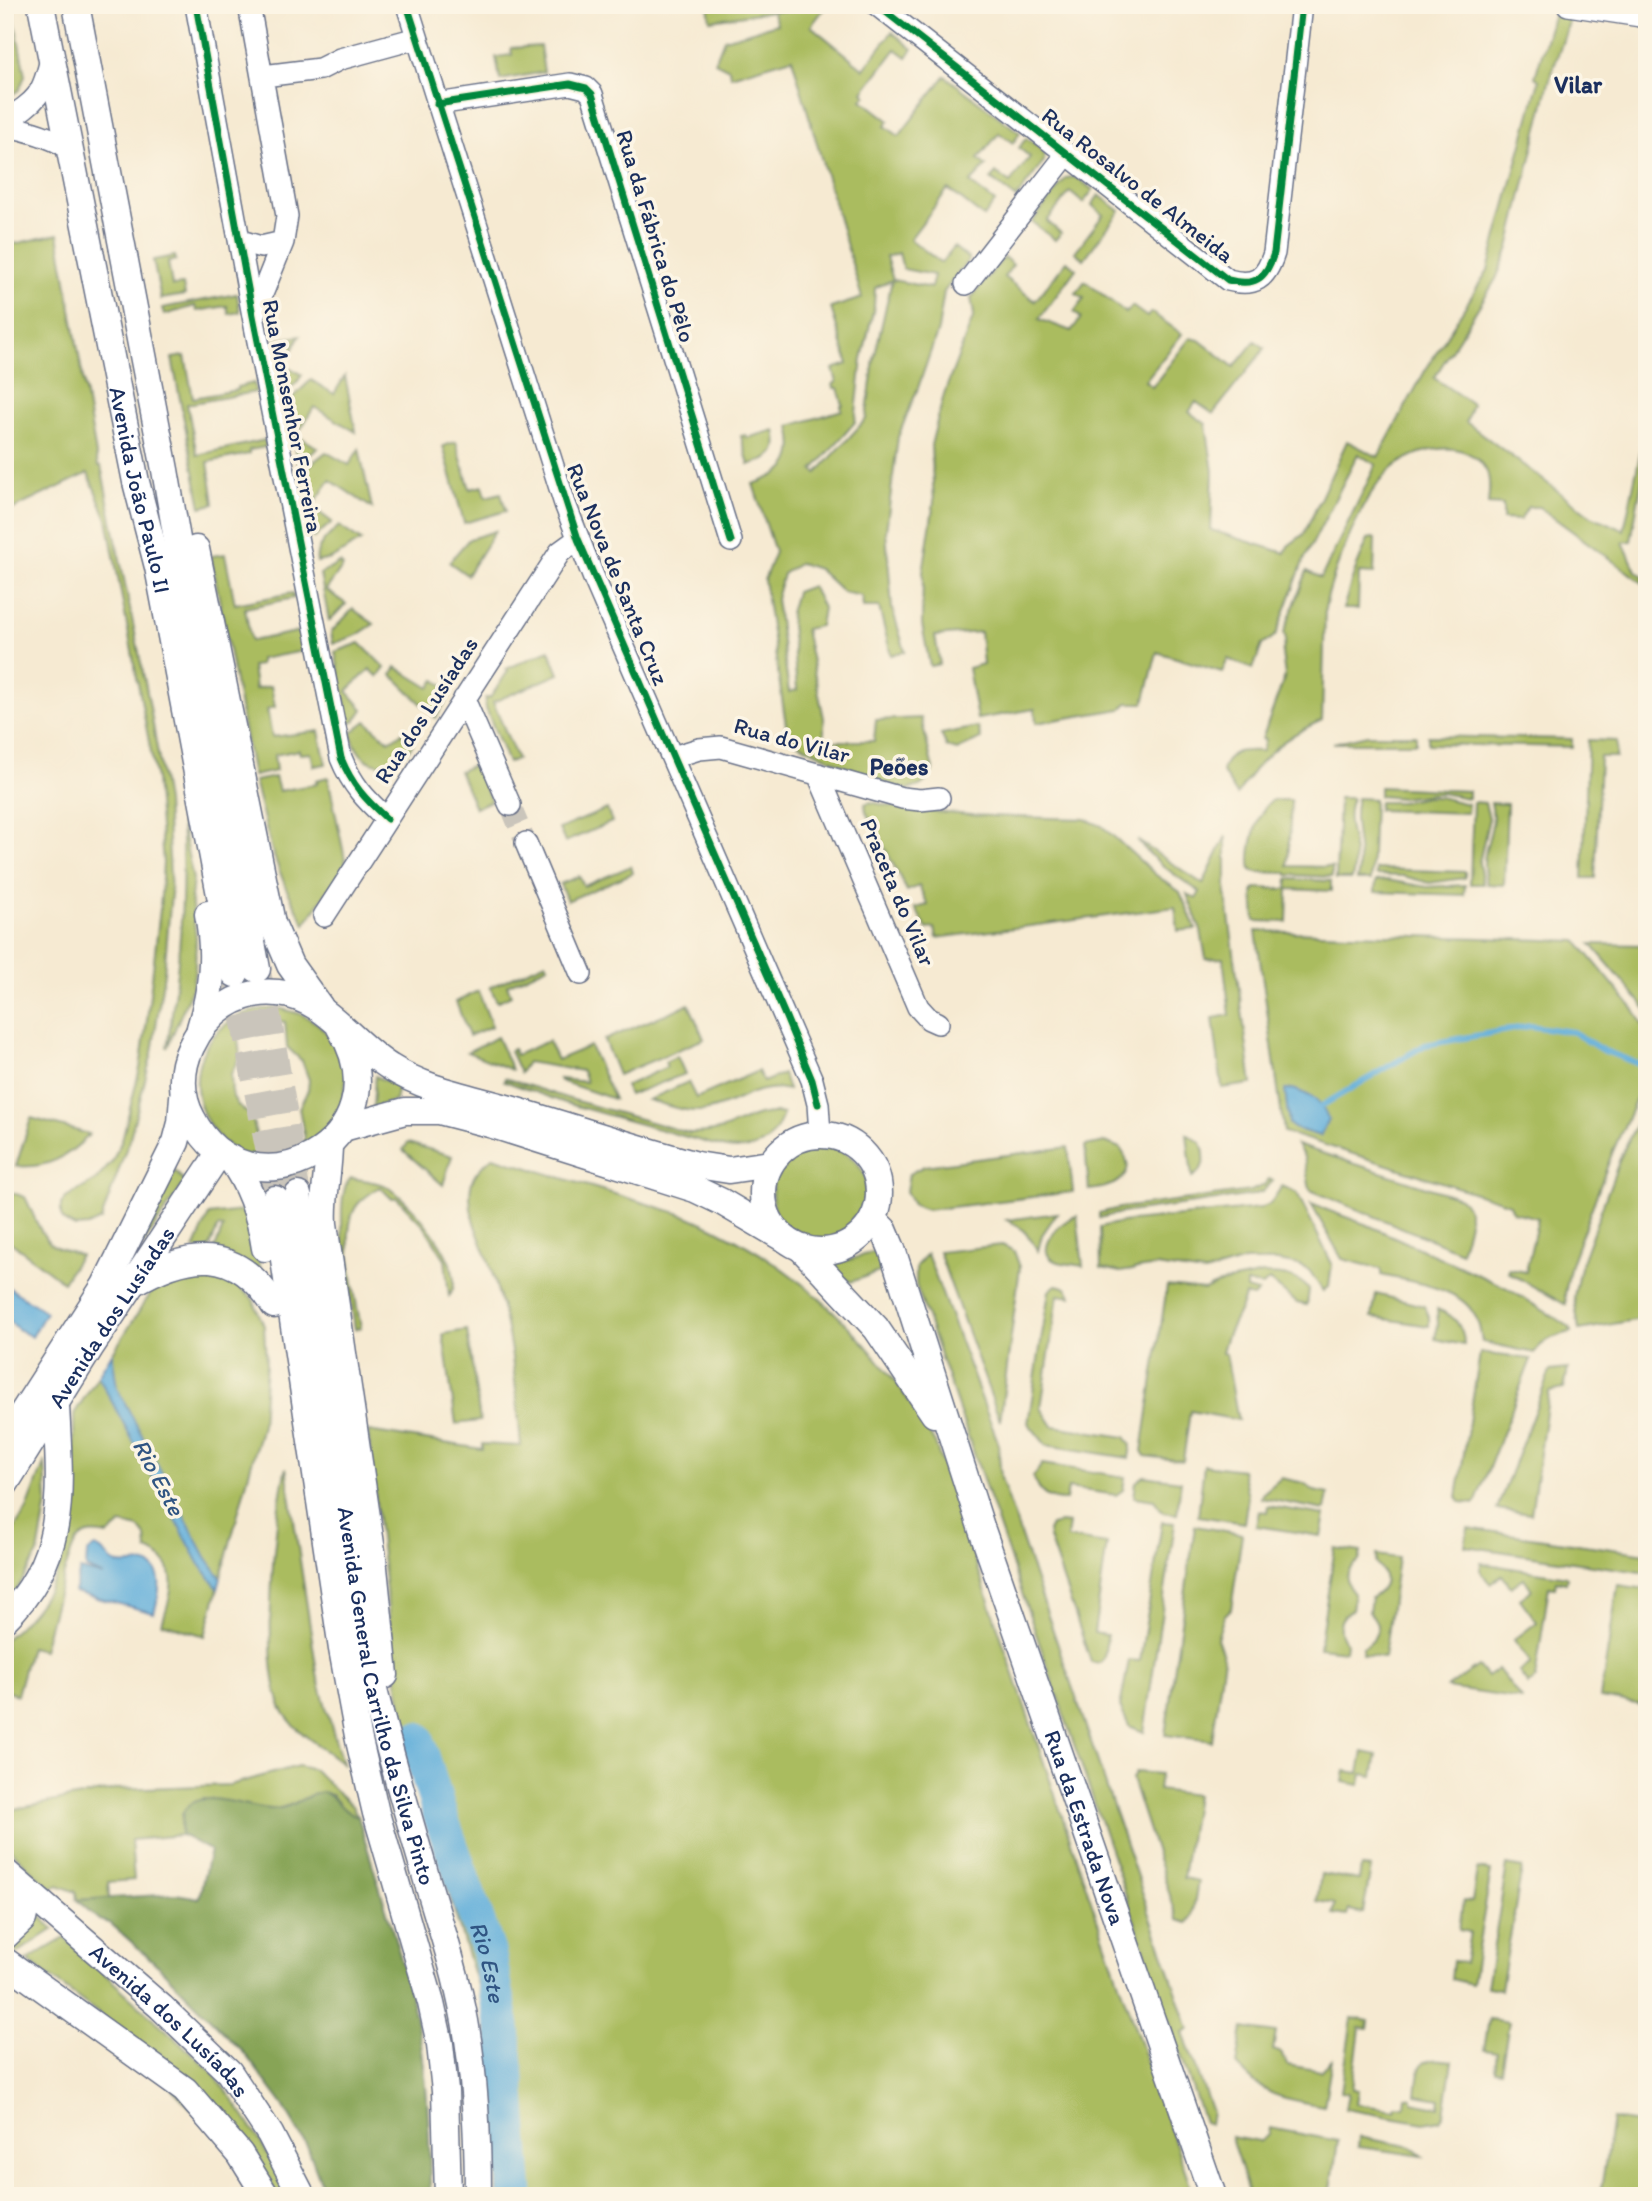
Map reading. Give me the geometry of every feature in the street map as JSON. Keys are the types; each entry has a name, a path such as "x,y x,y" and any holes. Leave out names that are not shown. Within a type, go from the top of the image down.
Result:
{"main road":[{"name":"Avenida João Paulo II","path":"41,5 136,482 158,567 246,972 196,648 165,470 76,5"},
{"path":"165,470 184,499 204,583 272,923 290,965 332,1019 354,1054 357,1084 351,1112 336,1136 324,1189 324,1224 383,1639 385,1736"},
{"path":"136,482 133,517 157,655 211,928 212,982 199,1030 183,1068 184,1092 196,1126 211,1145 225,1155 243,1175 259,1217 327,1661 339,1706 359,1739"},
{"path":"199,1030 221,1008 242,997 266,992 290,995 313,1003 371,1056 403,1075 445,1091 697,1165 729,1170 770,1164"},
{"name":"Avenida dos Lusíadas","path":"5,1440 106,1285 176,1142 184,1092"},
{"path":"225,1155 255,1166 281,1167 307,1159 336,1136 405,1111 439,1111 493,1125 695,1189 792,1244 819,1252 836,1250 852,1243 865,1232 877,1209 877,1177 860,1150 846,1141 820,1134 802,1138 782,1149 770,1164 763,1183 763,1203 769,1222 792,1244"},
{"name":"Avenida dos Lusíadas","path":"5,1484 132,1284 225,1155"},
{"name":"Avenida General Carrilho da Silva Pinto","path":"448,2196 445,2091 440,2044 431,2003 376,1813 341,1649 287,1197 362,1628 385,1736 453,1967 464,2018 474,2101 478,2196"},
{"name":"Rua da Estrada Nova","path":"873,1219 884,1230 892,1250 958,1457 1213,2196"},
{"name":"Rua da Estrada Nova","path":"792,1244 876,1328 921,1393 958,1457"},
{"path":"132,1284 177,1261 190,1258 210,1259 225,1262 247,1274 267,1293 274,1304"},
{"path":"5,1619 30,1591 40,1574 53,1540 60,1501 56,1406"},
{"name":"Avenida dos Lusíadas","path":"5,1872 161,2007 229,2072 270,2134 302,2196"},
{"path":"5,1936 23,1919 29,1893"},
{"name":"Avenida dos Lusíadas","path":"5,1961 185,2090 240,2154 266,2196"}],"street":[{"name":"Rua Monsenhor Ferreira","path":"196,5 253,316 341,758 350,780 366,800 387,819"},
{"name":"Rua Monsenhor Ferreira","path":"249,5 287,216 283,242 253,316"},
{"name":"Rua Nova de Santa Cruz","path":"407,5 579,539 812,1080 818,1104 820,1134"},
{"name":"Rua Rosalvo de Almeida","path":"877,5 1228,280 1239,283 1252,282 1264,276 1274,253 1302,5"},
{"path":"1568,5 1647,17"},
{"path":"263,76 320,69 340,59 417,38"},
{"path":"5,123 38,97 51,59"},
{"name":"Rua da Fábrica do Pêlo","path":"437,104 570,83 586,88 592,94 731,541"},
{"path":"5,123 30,130 69,148"},
{"path":"966,284 1067,154"},
{"path":"241,241 261,247 283,242"},
{"name":"Rua dos Lusíadas","path":"324,916 560,552 579,539"},
{"path":"464,698 510,805"},
{"name":"Rua do Vilar","path":"673,757 699,749 721,747 902,798 939,798"},
{"name":"Praceta do Vilar","path":"818,774 918,1007 929,1019 938,1023"},
{"path":"526,843 581,974"}],"green space":[{"path":"5,5 12,5 25,76 19,90 5,99"},
{"path":"708,5 771,5 773,11 792,11 790,5 827,5 811,26 864,69 892,32 913,49 907,57 896,49 863,92 866,95 862,100 889,121 885,126 899,136 945,76 1020,133 1013,143 999,133 978,159 986,166 970,183 995,202 984,217 948,189 910,239 941,263 954,247 969,259 944,292 938,330 898,437 886,531 892,608 905,651 891,655 879,607 863,607 862,596 843,592 818,569 800,563 783,574 776,599 789,692 797,690 790,613 796,592 812,586 823,608 820,626 805,629 824,718 824,741 874,741 876,720 921,718 933,769 924,783 914,788 900,788 886,783 788,738 764,580 775,552 753,484 774,476 787,464 793,448 790,426 842,410 838,388 834,388 833,384 837,382 833,369 848,364 831,308 862,298 792,58 731,76 729,69 715,62 724,39 777,24 772,11 710,20","holes":["899,253 903,269 934,275 931,288 893,280 886,257","892,280 874,359 866,419 817,473 813,470 855,422 862,359 874,307 875,288"]},
{"path":"1554,13 1572,13 1549,82 1509,248 1496,279 1434,378 1472,404 1466,422 1591,516 1624,530 1647,422 1647,451 1631,541 1623,542 1636,571 1647,579 1647,586 1539,507 1528,507 1520,520 1503,519 1503,505 1488,504 1487,472 1478,460 1466,452 1436,449 1407,459 1384,476 1375,488 1348,539 1334,577 1325,608 1322,720 1295,734 1273,750 1237,795 1222,771 1228,758 1237,752 1262,751 1265,740 1262,739 1285,676 1282,653 1286,640 1284,632 1307,571 1321,578 1376,465 1358,454 1303,562 1276,635 1262,645 1253,669 1228,659 1222,672 1157,652 1144,703 1127,703 1121,709 1036,723 1035,709 977,719 968,668 983,664 980,632 935,636 940,664 930,666 922,625 923,572 934,502 931,445 944,394 974,315 971,298 1004,257 1013,265 1004,277 1035,301 1067,261 1076,269 1039,319 1071,331 1081,318 1074,312 1084,298 1076,293 1085,281 1126,313 1132,306 1147,317 1151,312 1182,334 1145,381 1152,387 1190,338 1199,340 1234,367 1255,341 1265,348 1213,414 1196,402 1189,412 1206,424 1213,471 1211,530 1285,553 1288,546 1304,534 1347,441 1378,457 1425,371 1488,270 1539,80 1535,77"},
{"path":"540,46 544,72 500,80 496,57 512,55 511,48"},
{"path":"1026,138 1042,150 1044,161 1016,198 991,179 996,173 1010,183 1030,157 1019,148"},
{"path":"1073,177 1093,190 1083,203 1070,192 1047,221 1061,233 1055,240 1032,222 1066,178"},
{"path":"1099,195 1120,211 1084,259 1075,252 1103,215 1092,205"},
{"path":"58,234 98,466 101,466 150,707 166,801 171,894 164,973 152,1053 130,1138 101,1220 88,1226 75,1227 65,1222 61,1216 61,1204 66,1198 96,1180 112,1162 122,1140 140,1068 160,909 163,863 156,779 107,519 88,473 9,511 5,506 5,246"},
{"path":"175,256 176,260 168,262 172,286 183,285 185,295 161,299 153,260"},
{"path":"237,294 240,312 229,314 227,306 197,311 195,306 164,315 162,308"},
{"path":"300,336 284,364 302,375 296,383 286,388 283,387 274,340"},
{"path":"185,356 193,398 237,390 237,387 254,383 256,392 187,404 197,455 265,440 266,447 249,450 249,454 208,462 214,504 201,507 172,358"},
{"path":"345,376 356,432 314,407 297,435 318,448 298,464 287,408 292,398 311,380 334,394"},
{"path":"775,430 775,450 763,460 749,465 741,436 746,435 747,438"},
{"path":"456,442 470,489 483,486 486,497 501,493 506,511 464,523 443,446"},
{"path":"359,449 372,508 330,480 312,507 332,522 314,538 301,476 326,452 349,465"},
{"path":"339,526 361,541 331,559 317,562 320,547"},
{"path":"495,531 467,575 449,562 469,539"},
{"path":"1373,538 1374,574 1359,573 1358,609 1343,609 1368,539"},
{"path":"225,554 235,604 293,593 294,598 245,608 251,641 301,631 304,651 260,659 260,665 252,666 255,689 271,686 275,707 267,709 272,737 319,731 326,764 314,766 311,753 300,754 299,750 274,755 276,771 253,776 211,556"},
{"path":"340,563 343,566 326,590 346,604 329,621 320,574"},
{"path":"353,609 374,624 357,635 333,644 331,632"},
{"path":"360,643 385,668 378,677 370,669 347,691 363,709 355,721 349,722 335,652"},
{"path":"549,650 559,674 493,702 517,759 508,763 485,706 485,698 490,698 508,671 506,669"},
{"path":"396,667 430,688 435,680 452,691 436,718 392,675"},
{"path":"366,721 389,741 402,733 413,744 396,760 377,764 369,761 361,755 351,733"},
{"path":"978,727 981,739 957,750 947,747 941,734"},
{"path":"1367,735 1416,735 1416,743 1333,743"},
{"path":"1428,736 1572,739 1572,747 1428,744"},
{"path":"1588,740 1617,741 1616,757 1600,757 1595,878 1583,878"},
{"path":"475,764 491,801 475,808 459,771"},
{"path":"275,777 279,791 317,784 316,780 328,777 346,864 305,924 286,888 272,851 254,781"},
{"path":"1379,787 1468,791 1468,798 1441,793 1401,798 1379,796"},
{"path":"1439,797 1468,804 1467,813 1378,810 1379,802 1401,802"},
{"path":"1339,798 1352,798 1349,818 1354,857 1352,879 1336,879"},
{"path":"1357,798 1374,799 1371,880 1357,880"},
{"path":"1273,800 1291,800 1288,866 1332,867 1332,877 1251,870 1254,832 1262,812"},
{"path":"870,802 950,813 1085,819 1102,826 1156,875 1180,892 1196,929 1178,931 1175,907 937,938 935,928 927,929 915,908 928,905 919,886 907,891 866,812 865,804"},
{"path":"1473,802 1485,803 1489,818 1479,863 1483,884 1470,884"},
{"path":"1491,803 1507,804 1504,885 1487,884 1484,872 1492,823"},
{"path":"607,809 612,822 565,842 559,829"},
{"path":"181,821 193,879 191,898 196,937 195,969 192,988 167,1048 180,934 183,878"},
{"path":"1226,836 1226,894 1252,1084 1222,1088 1213,1018 1230,1015 1223,958 1206,959 1201,931 1187,894 1196,899 1200,892 1159,862 1137,840 1203,884"},
{"path":"631,866 633,873 567,901 560,884 579,876 584,886"},
{"path":"1376,869 1465,872 1465,878 1429,883 1403,876 1376,875"},
{"path":"1288,879 1331,881 1331,891 1288,889 1287,922 1255,921 1253,891 1256,888 1287,889"},
{"path":"1387,880 1427,887 1465,885 1464,895 1375,892 1376,881"},
{"path":"1256,931 1577,941 1635,1011 1647,1033 1647,1075 1613,1151 1571,1264 1565,1294 1566,1305 1508,1272 1509,1269 1526,1272 1538,1218 1513,1212 1510,1204 1284,1132"},
{"path":"1591,944 1647,945 1647,1010"},
{"path":"546,962 548,966 507,985 511,995 497,1002 490,987"},
{"path":"478,991 492,1026 469,1036 456,1002"},
{"path":"689,1004 704,1039 618,1075 604,1040"},
{"path":"263,1009 282,1009 301,1014 318,1024 332,1039 347,1075 341,1114 299,1155 259,1156 240,1153 223,1141 210,1126 197,1091 203,1054 213,1037 240,1016","holes":["269,1020 285,1022 287,1047 302,1061 309,1080 308,1090 299,1108 305,1140 276,1148 259,1147 252,1117 237,1104 232,1095 231,1074 240,1056 237,1030 250,1023"]},
{"path":"497,1037 512,1070 467,1052"},
{"path":"548,1041 557,1060 590,1046 614,1099 559,1079 586,1082 582,1071 527,1062 520,1073 510,1051 513,1049 516,1055"},
{"path":"677,1056 685,1074 629,1095 625,1086 667,1067 665,1062"},
{"path":"758,1071 763,1082 783,1074 788,1090 766,1089 719,1107 700,1111 648,1100 688,1082 696,1098"},
{"path":"375,1076 398,1086 395,1101 373,1107"},
{"path":"505,1078 689,1133 723,1129 768,1113 783,1114 774,1133 762,1144 747,1149 726,1148 565,1103 504,1081"},
{"path":"1647,1101 1647,1318 1579,1330 1574,1297 1580,1267 1621,1156"},
{"path":"31,1118 89,1135 73,1150 56,1160 38,1166 16,1166"},
{"path":"1187,1134 1201,1143 1204,1153 1202,1167 1192,1177"},
{"path":"1105,1142 1120,1148 1128,1166 1126,1173 1115,1183 1089,1190 1085,1146"},
{"path":"408,1143 452,1156 443,1185 403,1150"},
{"path":"1297,1145 1460,1198 1469,1216 1461,1252 1310,1190 1304,1157"},
{"path":"820,1146 838,1150 854,1160 864,1176 868,1194 864,1212 854,1228 838,1238 820,1242 802,1238 786,1228 776,1212 772,1194 776,1176 786,1160 802,1150"},
{"path":"1068,1147 1073,1192 927,1210 913,1205 906,1191 909,1174 924,1166"},
{"path":"493,1157 687,1216 727,1234 764,1256 830,1308 860,1338 912,1406 935,1443 1194,2196 498,2196 494,2087 483,2005 418,1792 395,1670 368,1431 482,1449 482,1444 521,1446 506,1325 470,1205 470,1189 474,1178"},
{"path":"175,1171 185,1182 129,1265"},
{"path":"351,1178 384,1185 395,1192 422,1219 445,1253 452,1270 454,1285 449,1296 445,1259 424,1226 397,1198 391,1198 380,1187 358,1204 349,1229 350,1264 361,1328 355,1329 342,1225 345,1188"},
{"path":"1269,1179 1273,1181 1262,1192 1253,1195 1099,1218 1099,1213 1120,1208 1251,1191 1264,1185"},
{"path":"1282,1186 1297,1193 1332,1264 1329,1286 1323,1291 1309,1270 1278,1261 1244,1261 1205,1273 1156,1266 1120,1272 1101,1268 1100,1227 1122,1222 1260,1208 1270,1204"},
{"path":"7,1191 25,1197 41,1230 53,1245 80,1255 63,1282 5,1238"},
{"path":"1311,1204 1370,1226 1505,1287 1570,1327 1571,1332 1550,1339 1534,1353 1482,1342 1474,1314 1455,1296 1431,1286 1381,1275 1381,1269 1342,1259"},
{"path":"249,1210 262,1277 214,1250 223,1228 218,1227 209,1249 194,1249 209,1215"},
{"path":"1057,1213 1042,1235 1038,1251 1025,1232 1007,1220"},
{"path":"1077,1216 1083,1266 1055,1261 1047,1250 1051,1236 1057,1229"},
{"path":"1002,1245 1014,1251 1020,1267 1000,1421 939,1252"},
{"path":"882,1249 888,1269 850,1282 827,1262 849,1260"},
{"path":"927,1254 998,1442 1001,1478 1189,2029 1183,2032 1212,2112 1210,2124 1204,2122 916,1285 916,1266"},
{"path":"203,1272 232,1281 253,1299 264,1326 266,1363 262,1425 205,1636 162,1623 171,1591 170,1572 166,1563 147,1550 146,1537 139,1528 121,1524 108,1535 88,1534 77,1541 64,1575 43,1650 30,1647 17,1695 5,1691 5,1639 26,1620 42,1600 54,1580 62,1558 70,1512 69,1460 74,1455 74,1414 152,1291 176,1277"},
{"path":"1263,1274 1282,1275 1300,1281 1309,1290 1307,1305 1297,1303 1269,1280 1263,1286 1246,1283 1246,1289 1258,1292 1253,1297 1245,1295 1222,1353 1226,1354 1238,1420 1190,1411 1183,1461 1145,1456 1142,1451 1167,1286 1204,1290 1224,1282"},
{"path":"1056,1285 1066,1288 1071,1297 1058,1295 1041,1408 1053,1426 1125,1437 1131,1445 1129,1458 1046,1445 1028,1423 1049,1291"},
{"path":"1376,1294 1424,1306 1429,1317 1429,1326 1372,1317"},
{"path":"1437,1309 1457,1322 1464,1345 1435,1339"},
{"path":"467,1330 480,1421 456,1424 443,1334"},
{"path":"1480,1353 1531,1359 1475,1504 1461,1502 1457,1497"},
{"path":"1568,1369 1564,1389 1549,1392 1531,1514 1497,1509 1550,1371"},
{"path":"45,1461 47,1503 38,1554 5,1609 5,1543 27,1509"},
{"path":"1042,1464 1125,1477 1123,1490 1116,1495 1068,1488 1066,1500 1054,1499 1038,1488 1033,1477"},
{"path":"1204,1465 1242,1470 1248,1496 1244,1523 1198,1516"},
{"path":"286,1468 318,1679 342,1763 297,1728 285,1714 277,1694 272,1666 271,1594 277,1520"},
{"path":"1144,1476 1181,1481 1177,1514 1163,1512 1154,1500 1134,1497 1136,1482"},
{"path":"1281,1478 1304,1483 1314,1491 1328,1494 1325,1510 1261,1498 1262,1494"},
{"path":"1268,1506 1325,1515 1321,1536 1256,1526 1259,1511 1267,1512"},
{"path":"1162,1522 1175,1523 1144,1732 1129,1726 1120,1707 1129,1660 1140,1661"},
{"path":"1069,1524 1067,1538 1107,1544 1094,1633 1107,1635 1104,1659 1100,1663 1091,1662 1049,1538 1051,1525"},
{"path":"1195,1526 1242,1534 1231,1609 1224,1616 1217,1638 1224,1658 1212,1741 1165,1735"},
{"path":"1468,1528 1647,1554 1647,1573 1465,1546"},
{"path":"1335,1548 1361,1552 1359,1561 1347,1576 1348,1585 1354,1594 1352,1610 1344,1616 1340,1625 1346,1643 1345,1651 1319,1648"},
{"path":"1377,1555 1398,1558 1384,1657 1362,1654 1363,1647 1373,1640 1377,1631 1376,1621 1369,1612 1371,1598 1380,1591 1384,1582 1383,1572 1376,1563"},
{"path":"1481,1563 1567,1577 1566,1583 1556,1581 1555,1587 1549,1586 1535,1679 1528,1684 1519,1672 1531,1663 1514,1640 1537,1622 1520,1599 1532,1590 1524,1578 1511,1587 1502,1575 1490,1584 1480,1570"},
{"path":"1618,1585 1647,1589 1647,1683 1643,1705 1600,1698"},
{"path":"1478,1666 1487,1677 1498,1669 1521,1699 1447,1688"},
{"path":"1363,1752 1377,1755 1373,1776 1362,1774 1360,1785 1343,1782 1345,1771 1359,1773"},
{"path":"298,1766 314,1770 352,1806 358,1816 346,1814 332,1795 314,1793 294,1804 273,1810 202,1799 182,1814 181,1835 131,1840 134,1880 108,1882 109,1898 77,1900 76,1892 58,1885 51,1889 5,1844 5,1811 116,1789 230,1785"},
{"path":"1136,1772 1160,1774 1158,1790 1196,1795 1183,1878 1198,1881 1192,1917 1188,1923 1178,1920 1132,1779"},
{"path":"323,1792 346,1811 358,1816 402,1962 422,2050 429,2123 430,2196 326,2196 308,2148 283,2105 245,2054 153,1961 110,1923 99,1920 77,1900 176,1894 199,1898 210,1850 181,1835 182,1815 189,1805 198,1800 210,1799 278,1809"},
{"path":"1507,1865 1522,1868 1501,1989 1487,1987"},
{"path":"1361,1867 1371,1868 1363,1913 1349,1910 1347,1916 1333,1914 1335,1904 1317,1901 1321,1874 1359,1880"},
{"path":"1477,1869 1491,1871 1472,1984 1451,1979 1453,1961 1465,1963 1470,1932 1459,1930 1463,1901 1472,1902"},
{"path":"36,1913 54,1929 17,1953 6,1946"},
{"path":"65,1938 211,2071 254,2131 290,2196 277,2196 98,2013 27,1960"},
{"path":"1352,2018 1369,2021 1368,2029 1360,2028 1352,2089 1358,2090 1356,2104 1395,2110 1396,2106 1405,2107 1406,2097 1412,2098 1412,2102 1439,2107 1440,2099 1416,2095 1420,2069 1426,2061 1452,2061 1444,2114 1440,2120 1424,2123 1345,2109 1348,2093 1341,2092"},
{"path":"1489,2019 1509,2022 1501,2071 1495,2070 1497,2052 1484,2050"},
{"path":"1243,2028 1276,2033 1273,2050 1282,2053 1287,2065 1321,2071 1332,2060 1324,2106 1276,2095 1247,2076 1237,2065"},
{"path":"1612,2119 1647,2124 1647,2196 1600,2196"},
{"path":"1270,2128 1338,2141 1330,2196 1249,2196 1231,2137 1259,2142 1269,2135"},
{"path":"1359,2137 1412,2147 1423,2156 1358,2147"}],"water":[{"path":"1293,1089 1311,1096 1323,1107 1328,1120 1320,1136 1289,1124 1285,1090"},
{"path":"5,1285 46,1312 32,1337 5,1318"},
{"path":"112,1353 117,1388 206,1557 221,1578 218,1589 199,1563 98,1376"},
{"path":"95,1547 117,1563 139,1563 154,1569 158,1575 159,1590 154,1613 74,1592 80,1570 104,1576 86,1568 87,1552"}],"waterway":[{"path":"1323,1105 1425,1045 1530,1026 1573,1032 1602,1050 1639,1064"},
{"name":"Rio Este","path":"417,1739 440,1815 488,1951 503,2027 516,2196"}],"tunnel":[{"path":"510,805 526,843"},
{"path":"258,973 269,1020 298,1195"},
{"path":"235,977 268,1148 275,1199"}],"cycle path":[{"path":"196,5 253,316 341,758 360,791 387,819"},
{"path":"407,5 578,539 785,1015 812,1080 818,1104"},
{"path":"877,5 1228,280 1237,282 1258,279 1267,269 1274,253 1302,5"},
{"path":"437,104 570,84 586,88 592,94 731,541"}],"district":[{"name":"Vilar","path":"1578,84"},
{"name":"Peões","path":"899,766"}]}
